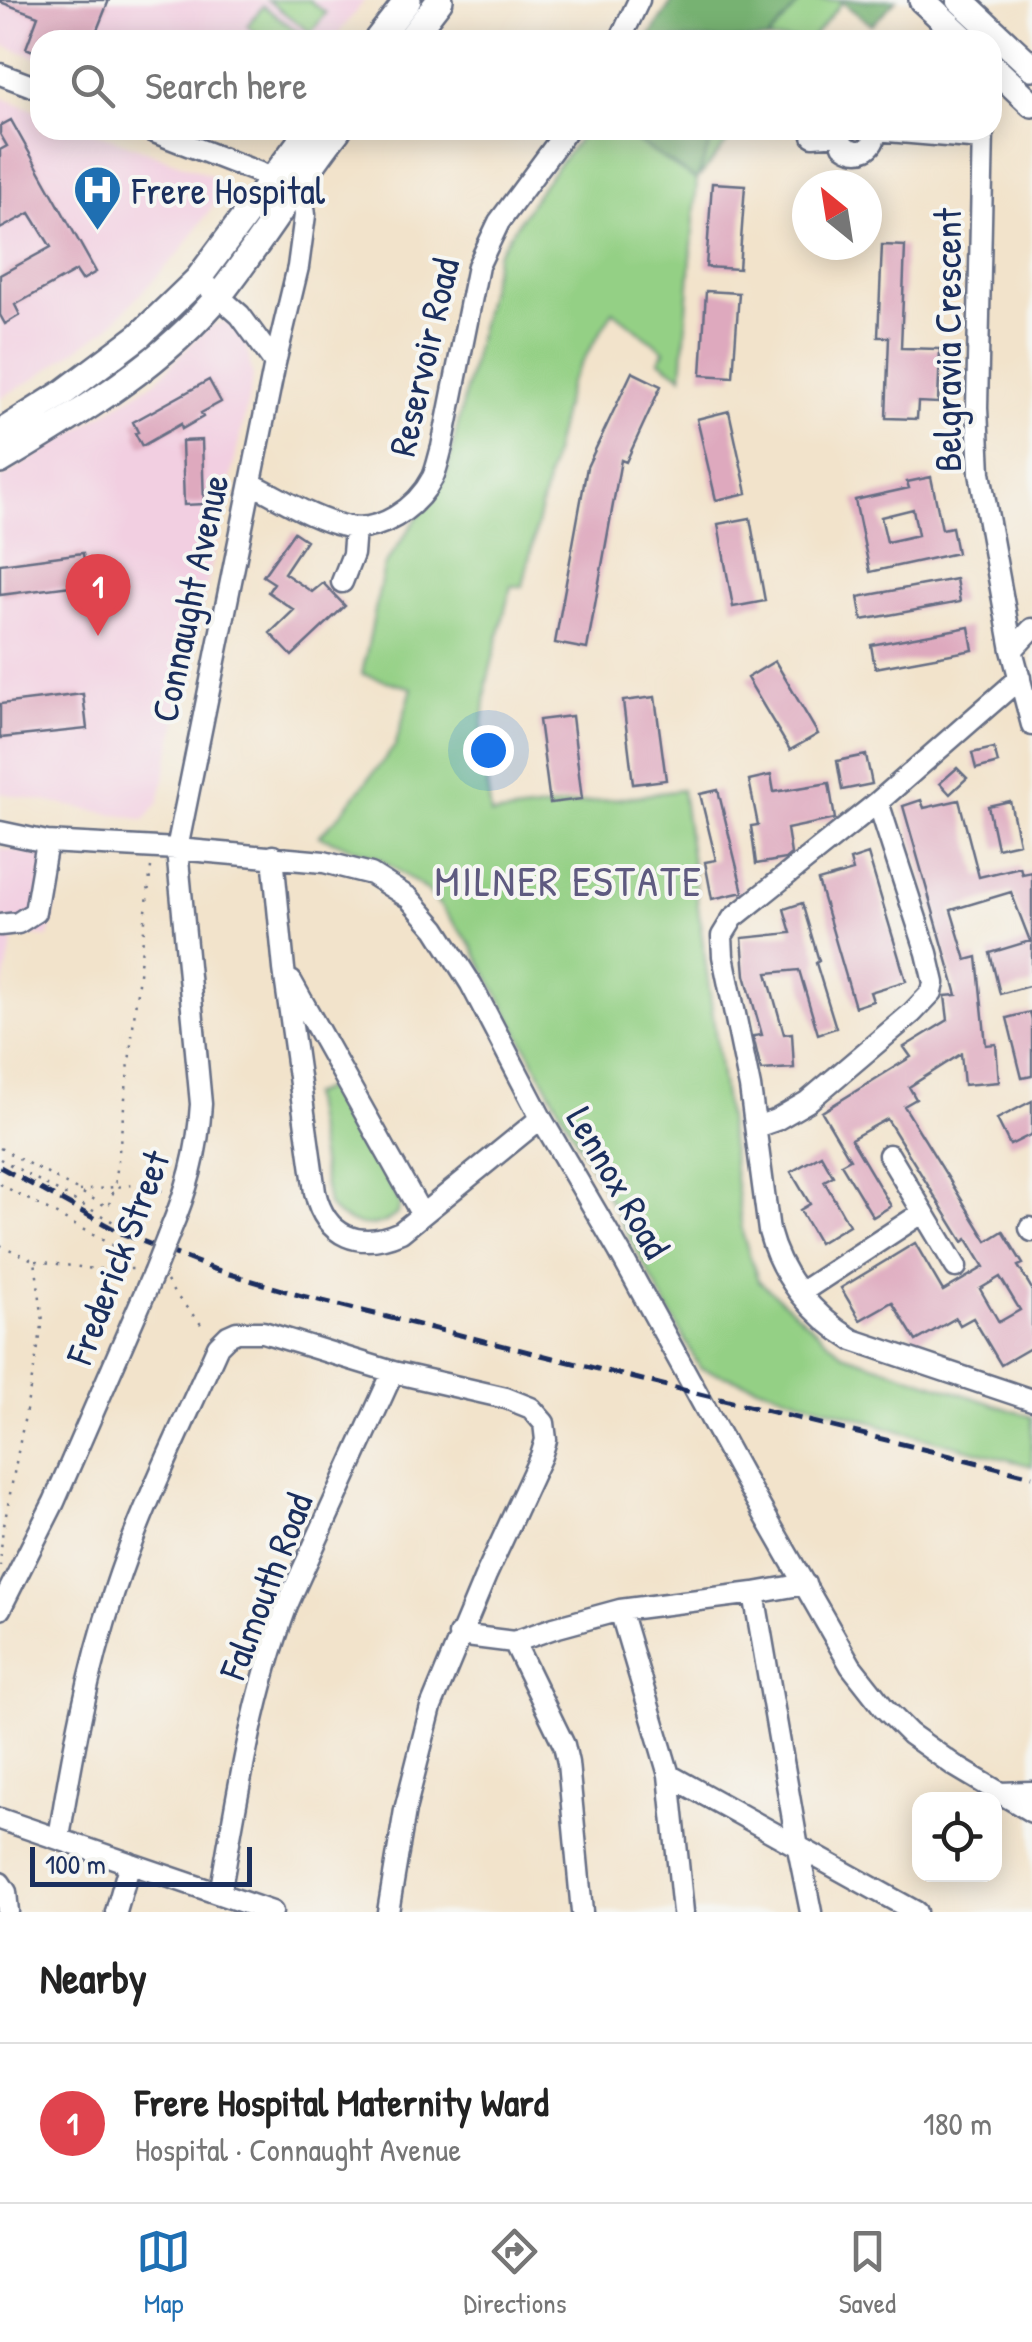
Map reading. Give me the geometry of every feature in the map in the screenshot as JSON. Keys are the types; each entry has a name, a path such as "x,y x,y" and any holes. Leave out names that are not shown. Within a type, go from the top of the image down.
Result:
{"main road":[{"path":"385,30 408,0"},
{"path":"417,30 440,0"},
{"path":"922,0 954,30"},
{"path":"960,0 992,30"},
{"path":"1002,39 1032,67"},
{"path":"1002,76 1032,104"},
{"path":"0,461 91,407 148,363 219,295 285,182 304,140"},
{"path":"0,433 63,393 139,336 328,140"}],"street":[{"path":"625,30 639,0"},
{"path":"0,74 30,85"},
{"path":"175,140 285,182"},
{"name":"Reservoir Road","path":"355,528 380,524 406,510 434,475 478,266 499,222 560,140"},
{"path":"840,140 848,149 860,152 870,147 872,140"},
{"name":"Belgravia Crescent","path":"982,140 977,440 1012,650 1032,725"},
{"name":"Connaught Avenue","path":"176,849 304,234 303,199 285,182"},
{"path":"198,279 252,328 276,363"},
{"path":"252,484 327,520 355,528 353,554 342,582"},
{"path":"1012,650 1032,629"},
{"path":"1020,678 878,802 733,918 722,936 756,1127 766,1210 774,1249 788,1276 818,1314 853,1340 1032,1400"},
{"path":"756,1127 807,1102 932,992 934,983 927,953 878,802"},
{"name":"Lennox Road","path":"0,832 47,842 324,862 371,874 409,898 436,930 471,984 541,1118 851,1666 884,1708 930,1750 998,1792"},
{"path":"0,925 18,923 34,912 47,842"},
{"name":"Frederick Street","path":"0,1609 159,1276 168,1236 191,1178 200,1104 176,849"},
{"path":"273,856 284,969 315,1192 333,1227 359,1240 373,1241 401,1232 541,1118"},
{"path":"284,969 422,1215"},
{"path":"889,1155 956,1267"},
{"path":"800,1293 922,1212"},
{"path":"59,1838 93,1661 115,1589 147,1507 218,1346 237,1332 262,1332 393,1372 506,1398 531,1408 544,1422 541,1456 431,1707 414,1768 388,1912"},
{"name":"Falmouth Road","path":"220,1894 245,1754 275,1636 393,1372"},
{"path":"460,1636 514,1642 620,1610 805,1584"},
{"path":"754,1593 811,1912"},
{"path":"620,1610 669,1776 683,1912"},
{"path":"514,1642 564,1745 582,1912"},
{"path":"669,1776 916,1912"},
{"path":"1002,1793 1032,1792"},
{"name":"Lennox Road","path":"1002,1794 1032,1812"},
{"path":"0,1819 272,1912"},
{"path":"116,1912 130,1863"},
{"path":"0,1883 6,1892 8,1912"}],"path":[{"path":"0,1148 108,1207 115,1188 151,868 150,847"},
{"path":"0,1159 144,1239"},
{"path":"0,1184 137,1258"},
{"path":"80,1191 134,1185 169,1192"},
{"path":"0,1245 35,1260 94,1269 142,1269 159,1276 218,1346"},
{"path":"0,1566 4,1518 43,1322 35,1260"}],"shaded area":[{"path":"0,0 365,0 341,30 30,30 30,55 0,44"},
{"name":"Frere Hospital","path":"0,97 30,108 30,140 116,140 221,182 223,191 181,251 108,328 0,398"},
{"path":"225,321 245,340 253,378 159,802 145,820 0,793 0,479 157,380 207,327"},
{"path":"0,848 65,858 49,937 15,934 0,1000"}],"green space":[{"path":"267,0 309,0 326,13 313,30 307,30"},
{"path":"673,0 802,0 776,30 654,30"},
{"path":"802,0 842,2 819,30 776,30"},
{"path":"839,0 896,0 872,25"},
{"path":"263,6 295,30 252,30 247,26"},
{"path":"578,140 634,140 696,180 711,140 729,140 697,180 682,376 659,360 665,351 613,311 569,384 523,586 511,586 487,682 481,740 491,815 682,790 743,1236 758,1280 843,1354 1032,1417 1032,1466 900,1431 700,1368 470,943 428,891 379,858 319,836 395,746 412,688 362,674 384,566 446,476 497,254"},
{"path":"635,140 711,140 697,180"},
{"path":"334,1085 400,1203 398,1213 384,1223 352,1223 328,1205 310,1095"}],"building":[{"path":"109,0 97,30 33,30 38,16 0,2"},
{"path":"11,120 96,272 82,280 76,271 15,305 20,315 5,324 0,315 0,275 51,247 30,213 0,229 0,150 7,146 0,126"},
{"path":"712,183 745,185 739,269 706,267"},
{"path":"882,245 905,246 901,348 940,349 938,403 918,402 917,419 886,418 889,337 878,337"},
{"path":"706,291 739,293 733,377 701,375"},
{"path":"632,372 661,386 626,462 621,460 587,649 555,643 587,467"},
{"path":"209,380 221,402 182,429 181,424 142,446 133,422"},
{"path":"729,411 747,493 716,500 697,419"},
{"path":"202,440 204,504 184,505 182,441"},
{"path":"931,477 942,529 952,527 957,553 870,572 855,500 909,488 907,482","holes":["913,509 918,535 887,542 881,517"]},
{"path":"750,518 765,601 733,607 718,524"},
{"path":"294,532 306,540 284,573 312,592 323,583 345,606 292,656 270,633 294,610 268,592 274,583 263,576"},
{"path":"83,553 87,584 0,595 0,564"},
{"path":"956,579 960,602 862,620 858,597"},
{"path":"969,627 973,650 875,668 871,645"},
{"path":"775,661 818,734 790,750 747,678"},
{"path":"83,694 87,729 0,738 0,704"},
{"path":"655,697 666,780 633,784 623,701"},
{"path":"572,716 582,799 550,803 539,720"},
{"path":"994,748 998,763 976,769 972,753"},
{"path":"866,755 872,784 842,790 837,761"},
{"path":"957,768 967,778 950,794 940,783"},
{"path":"771,775 774,792 829,783 835,819 787,829 791,854 785,859 756,864 751,826 758,825 749,780"},
{"path":"718,790 743,892 712,899 705,862 716,860 700,794"},
{"path":"921,800 924,808 959,800 979,877 1020,867 1022,874 1032,872 1032,985 1000,994 990,953 1030,941 1011,892 951,910 966,960 977,957 986,1045 996,1044 999,1082 964,1085 961,1054 909,1087 916,1099 904,1106 987,1241 1003,1231 1023,1264 1018,1266 1032,1289 1032,1347 1001,1365 973,1318 960,1325 956,1318 916,1341 892,1302 860,1320 841,1288 915,1243 943,1291 984,1267 967,1239 963,1242 887,1119 851,1139 891,1206 873,1217 841,1164 850,1159 822,1112 911,1057 904,1047 948,1020 945,996 957,995 903,806","holes":["1000,1277 1020,1310 999,1322 980,1289"]},
{"path":"1010,801 1019,843 997,848 988,806"},
{"path":"868,854 906,981 870,992 873,1001 855,1007 818,881 853,871 850,860"},
{"path":"802,903 836,1028 818,1034 799,970 767,973 784,1034 792,1033 794,1068 761,1070 753,1036 762,1035 745,975 742,938 791,933 784,909"},
{"path":"1030,1012 1032,1076 1022,1078 1007,1018"},
{"path":"1032,1101 1032,1134 1010,1145 997,1119"},
{"path":"821,1155 833,1176 824,1181 849,1225 819,1243 800,1210 810,1204 791,1172"}],"railway":[{"path":"0,1167 121,1233 214,1269 302,1296 1032,1476"}],"place":[{"name":"Frere Hospital","path":"97,232"},
{"name":"Frere Hospital Maternity Ward","path":"98,636"}],"district":[{"name":"MILNER ESTATE","path":"569,880"}]}
